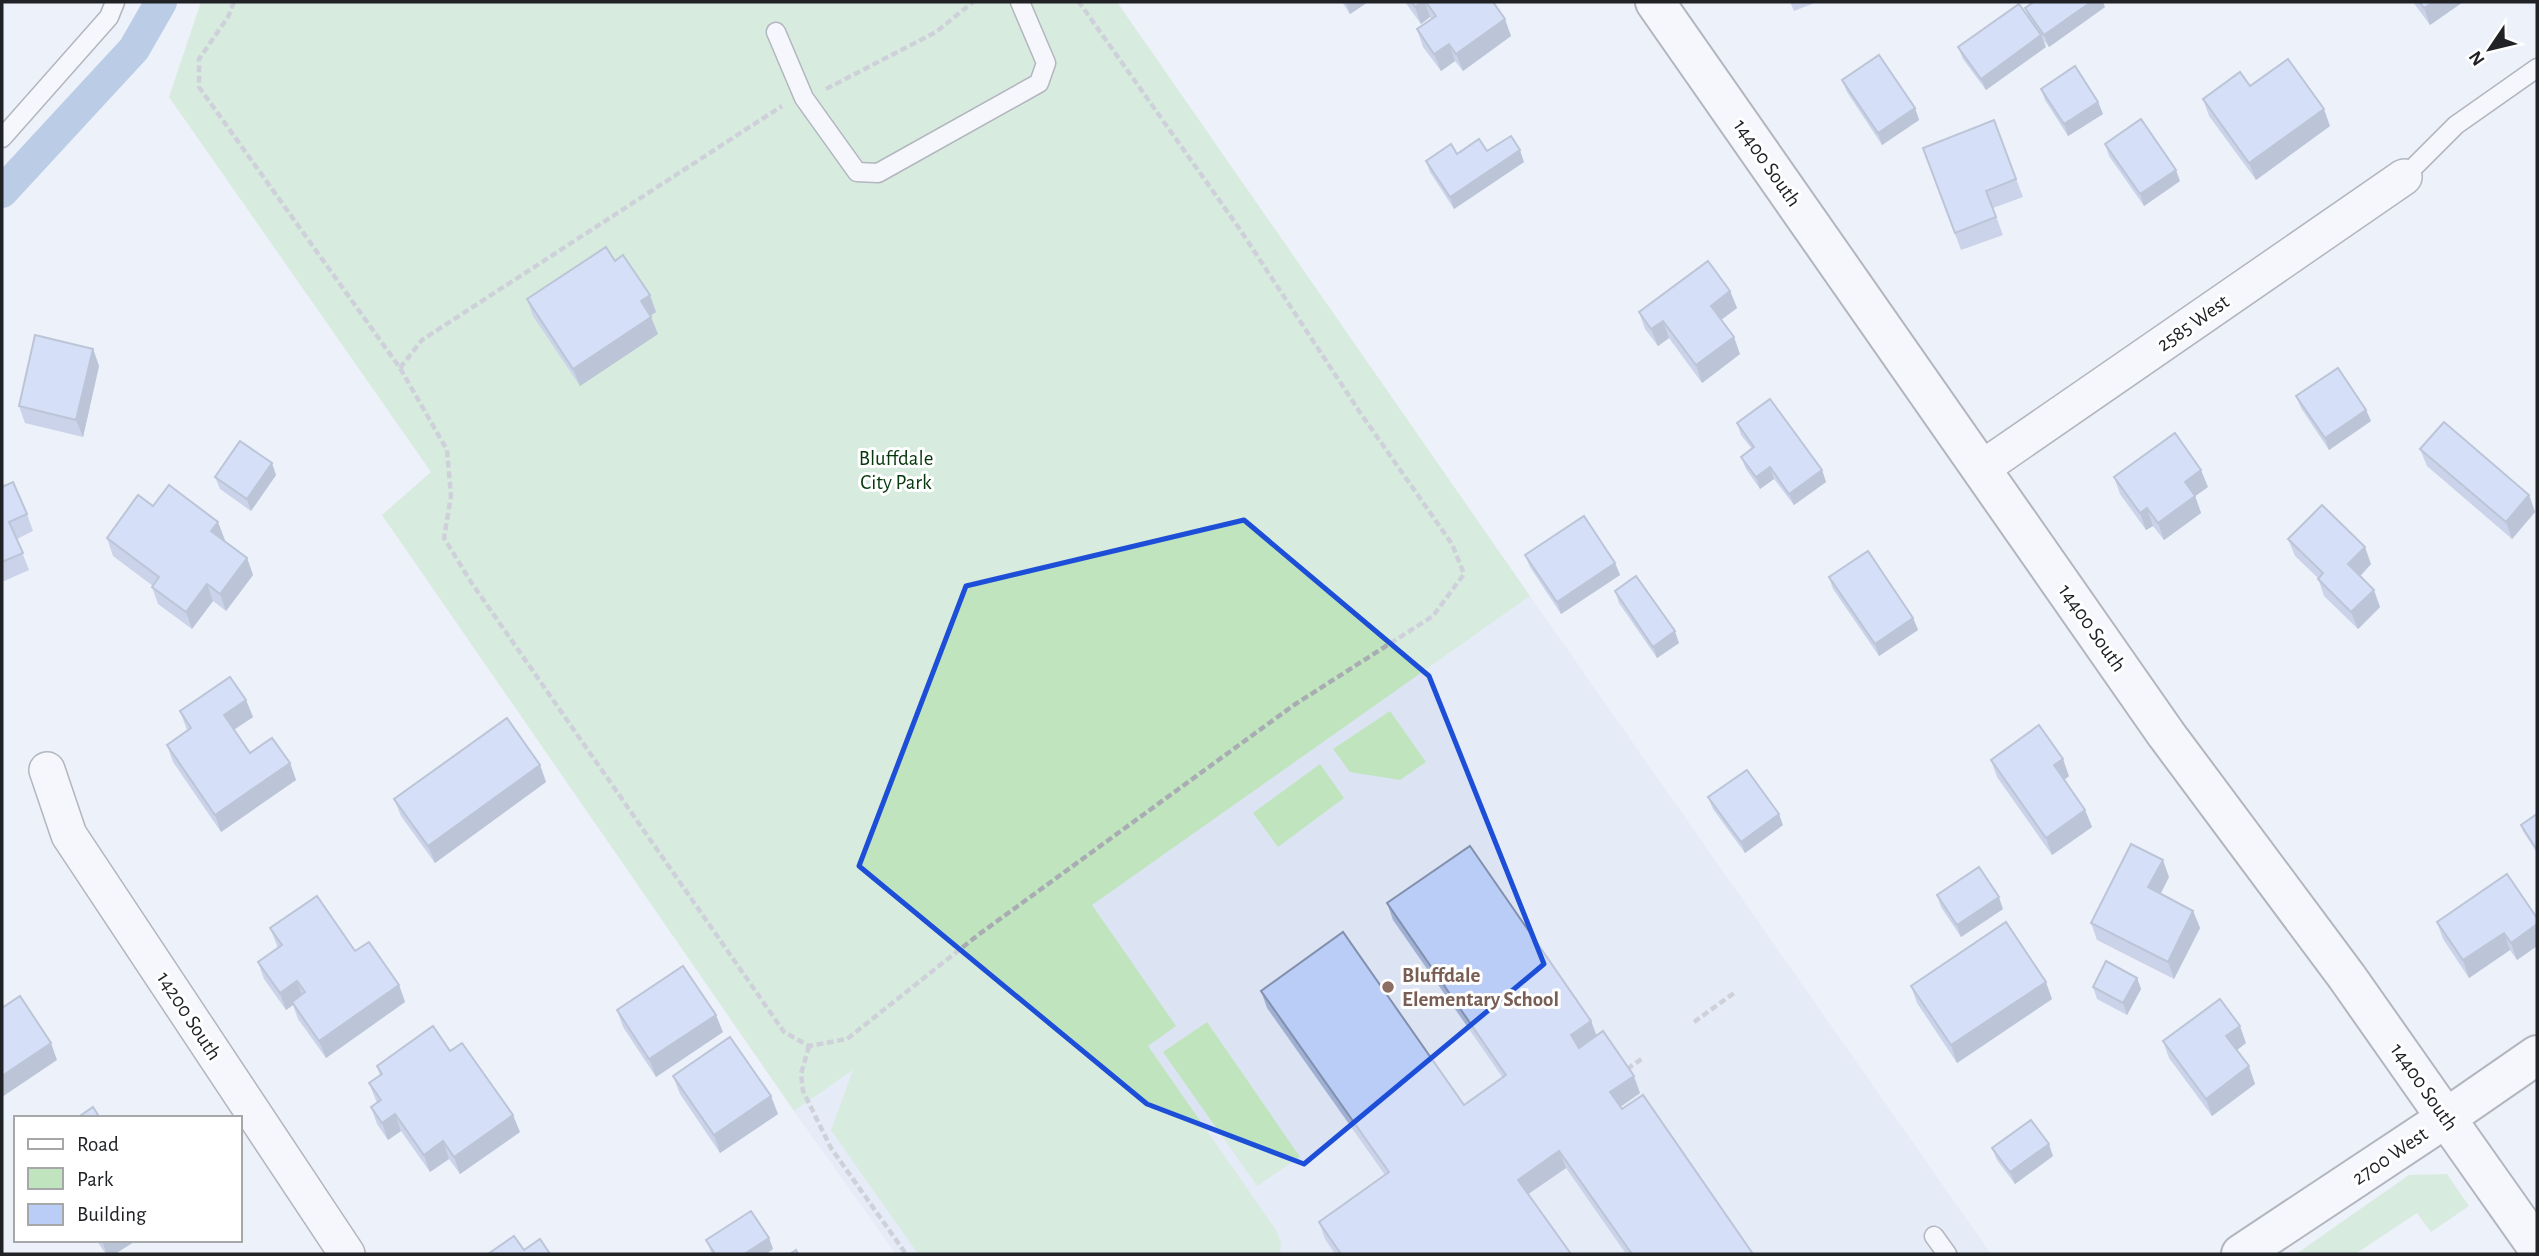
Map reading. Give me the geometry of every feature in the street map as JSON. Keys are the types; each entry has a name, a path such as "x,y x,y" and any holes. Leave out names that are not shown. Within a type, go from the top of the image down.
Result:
{"main road":[{"name":"14400 South","path":"1655,2 2166,734 2347,977 2537,1247"},
{"name":"2700 West","path":"2241,1254 2537,1055"}],"street":[{"name":"2585 West","path":"1981,469 2404,177"},
{"name":"14200 South","path":"47,770 69,835 347,1254"}],"lane":[{"path":"2,138 109,17 116,2"},
{"path":"776,32 804,98 857,172 878,173 1039,83 1046,63 1020,2"},
{"path":"2404,177 2456,125 2537,68"},
{"path":"1934,1236 1947,1254"}],"path":[{"path":"234,2 228,17 199,58 199,86 400,368 447,450 452,496 444,538 783,1032 809,1046 847,1039 978,934 1294,705 1433,616 1464,575 1452,544 1359,411 1239,228 1079,2"},
{"path":"400,368 422,340 774,109 804,98 936,32 973,2"},
{"path":"1694,1022 1734,993"},
{"path":"809,1046 801,1074 803,1091 831,1148 906,1254"},
{"path":"1628,1069 1643,1058"}],"highlighted area":[{"path":"1244,520 1429,676 1544,964 1304,1164 1147,1104 859,866 966,586"}],"shaded area":[{"name":"Bluffdale Elementary School","path":"1530,596 1991,1254 896,1254 794,1111"}],"green space":[{"name":"Bluffdale City Park","path":"201,2 1117,2 1530,596 1092,905 1176,1026 1148,1046 1276,1230 1281,1243 1280,1254 918,1254 831,1130 853,1070 794,1111 382,515 431,472 169,97"},
{"path":"1390,711 1426,762 1400,780 1350,772 1333,749"},
{"path":"1320,764 1344,798 1278,847 1253,813"},
{"path":"1207,1022 1300,1157 1257,1186 1163,1052"},
{"path":"2447,1174 2469,1206 2431,1232 2417,1213 2355,1254 2296,1254 2409,1175"}],"building":[{"path":"1426,2 1493,2 1505,19 1456,54 1449,44 1434,54 1417,29 1436,16"},
{"path":"2034,2 2091,2 2044,35 2025,8"},
{"path":"2419,2 2433,2 2424,8"},
{"path":"2019,4 2041,35 1981,79 1958,47"},
{"path":"1879,55 1915,108 1878,133 1842,80"},
{"path":"2288,59 2324,109 2249,163 2203,99 2240,72 2250,86"},
{"path":"2075,66 2098,102 2064,124 2041,89"},
{"path":"2141,119 2176,170 2140,194 2105,144"},
{"path":"1994,120 2016,179 1986,191 1996,217 1955,233 1923,148"},
{"path":"1511,136 1520,150 1450,197 1426,161 1451,144 1457,154 1479,139 1487,151"},
{"path":"606,247 615,261 623,255 650,295 641,301 651,317 573,369 527,299"},
{"path":"1708,261 1730,291 1711,306 1734,337 1696,365 1663,321 1651,329 1639,312"},
{"path":"35,335 93,349 76,420 19,406"},
{"path":"2338,368 2366,410 2325,438 2296,396"},
{"path":"1770,399 1822,470 1789,494 1770,467 1756,477 1741,457 1754,447 1737,423"},
{"path":"2444,422 2529,495 2506,522 2420,449"},
{"path":"2175,433 2201,470 2185,482 2195,496 2158,523 2147,508 2140,513 2114,477"},
{"path":"240,441 272,463 247,499 215,477"},
{"path":"13,482 27,514 9,522 23,553 2,562 2,487"},
{"path":"169,485 218,522 211,531 247,558 220,594 207,584 186,612 152,587 159,577 107,538 138,495 153,506"},
{"path":"2322,505 2365,547 2348,564 2374,590 2351,612 2318,579 2323,573 2288,539"},
{"path":"1584,516 1615,563 1557,602 1525,555"},
{"path":"1868,551 1913,618 1875,644 1829,577"},
{"path":"1636,576 1675,631 1653,647 1615,591"},
{"path":"230,677 246,700 224,715 250,753 272,738 290,763 215,815 167,745 191,728 180,711"},
{"path":"507,718 540,765 428,846 394,799"},
{"path":"2039,725 2063,759 2054,765 2085,810 2046,838 1991,760"},
{"path":"1747,770 1779,814 1741,842 1708,797"},
{"path":"2537,814 2537,850 2521,825"},
{"path":"2131,844 2163,860 2148,887 2193,911 2168,962 2091,923"},
{"path":"1470,846 1591,1021 1571,1035 1579,1048 1603,1031 1634,1076 1610,1092 1622,1109 1643,1095 1753,1254 1632,1254 1559,1151 1518,1180 1571,1254 1341,1254 1319,1222 1389,1172 1261,991 1343,932 1464,1105 1506,1075 1387,903"},
{"path":"1979,867 1999,897 1957,925 1937,895"},
{"path":"2507,874 2537,918 2537,924 2511,943 2504,933 2463,960 2437,922"},
{"path":"317,896 355,951 369,942 399,985 319,1041 292,1002 305,992 297,981 280,993 258,962 282,945 270,928"},
{"path":"2006,922 2046,982 1951,1045 1911,986"},
{"path":"2106,961 2137,978 2123,1003 2093,987"},
{"path":"683,966 716,1015 649,1059 617,1010"},
{"path":"20,996 51,1043 2,1076 2,1008"},
{"path":"2220,999 2240,1026 2226,1036 2249,1066 2206,1099 2163,1041"},
{"path":"433,1026 450,1051 462,1043 513,1115 454,1157 443,1141 424,1155 395,1114 382,1123 371,1107 381,1100 369,1083 382,1074 377,1066"},
{"path":"730,1037 771,1096 714,1135 673,1076"},
{"path":"93,1107 99,1116 80,1116"},
{"path":"2031,1120 2049,1144 2010,1172 1992,1148"},
{"path":"751,1211 769,1238 744,1254 715,1254 706,1240"},
{"path":"514,1236 524,1250 540,1239 550,1254 488,1254"}],"waterway":[{"path":"2,192 134,49 161,2"}],"place":[{"name":"Bluffdale Elementary School","path":"1388,987"}]}
